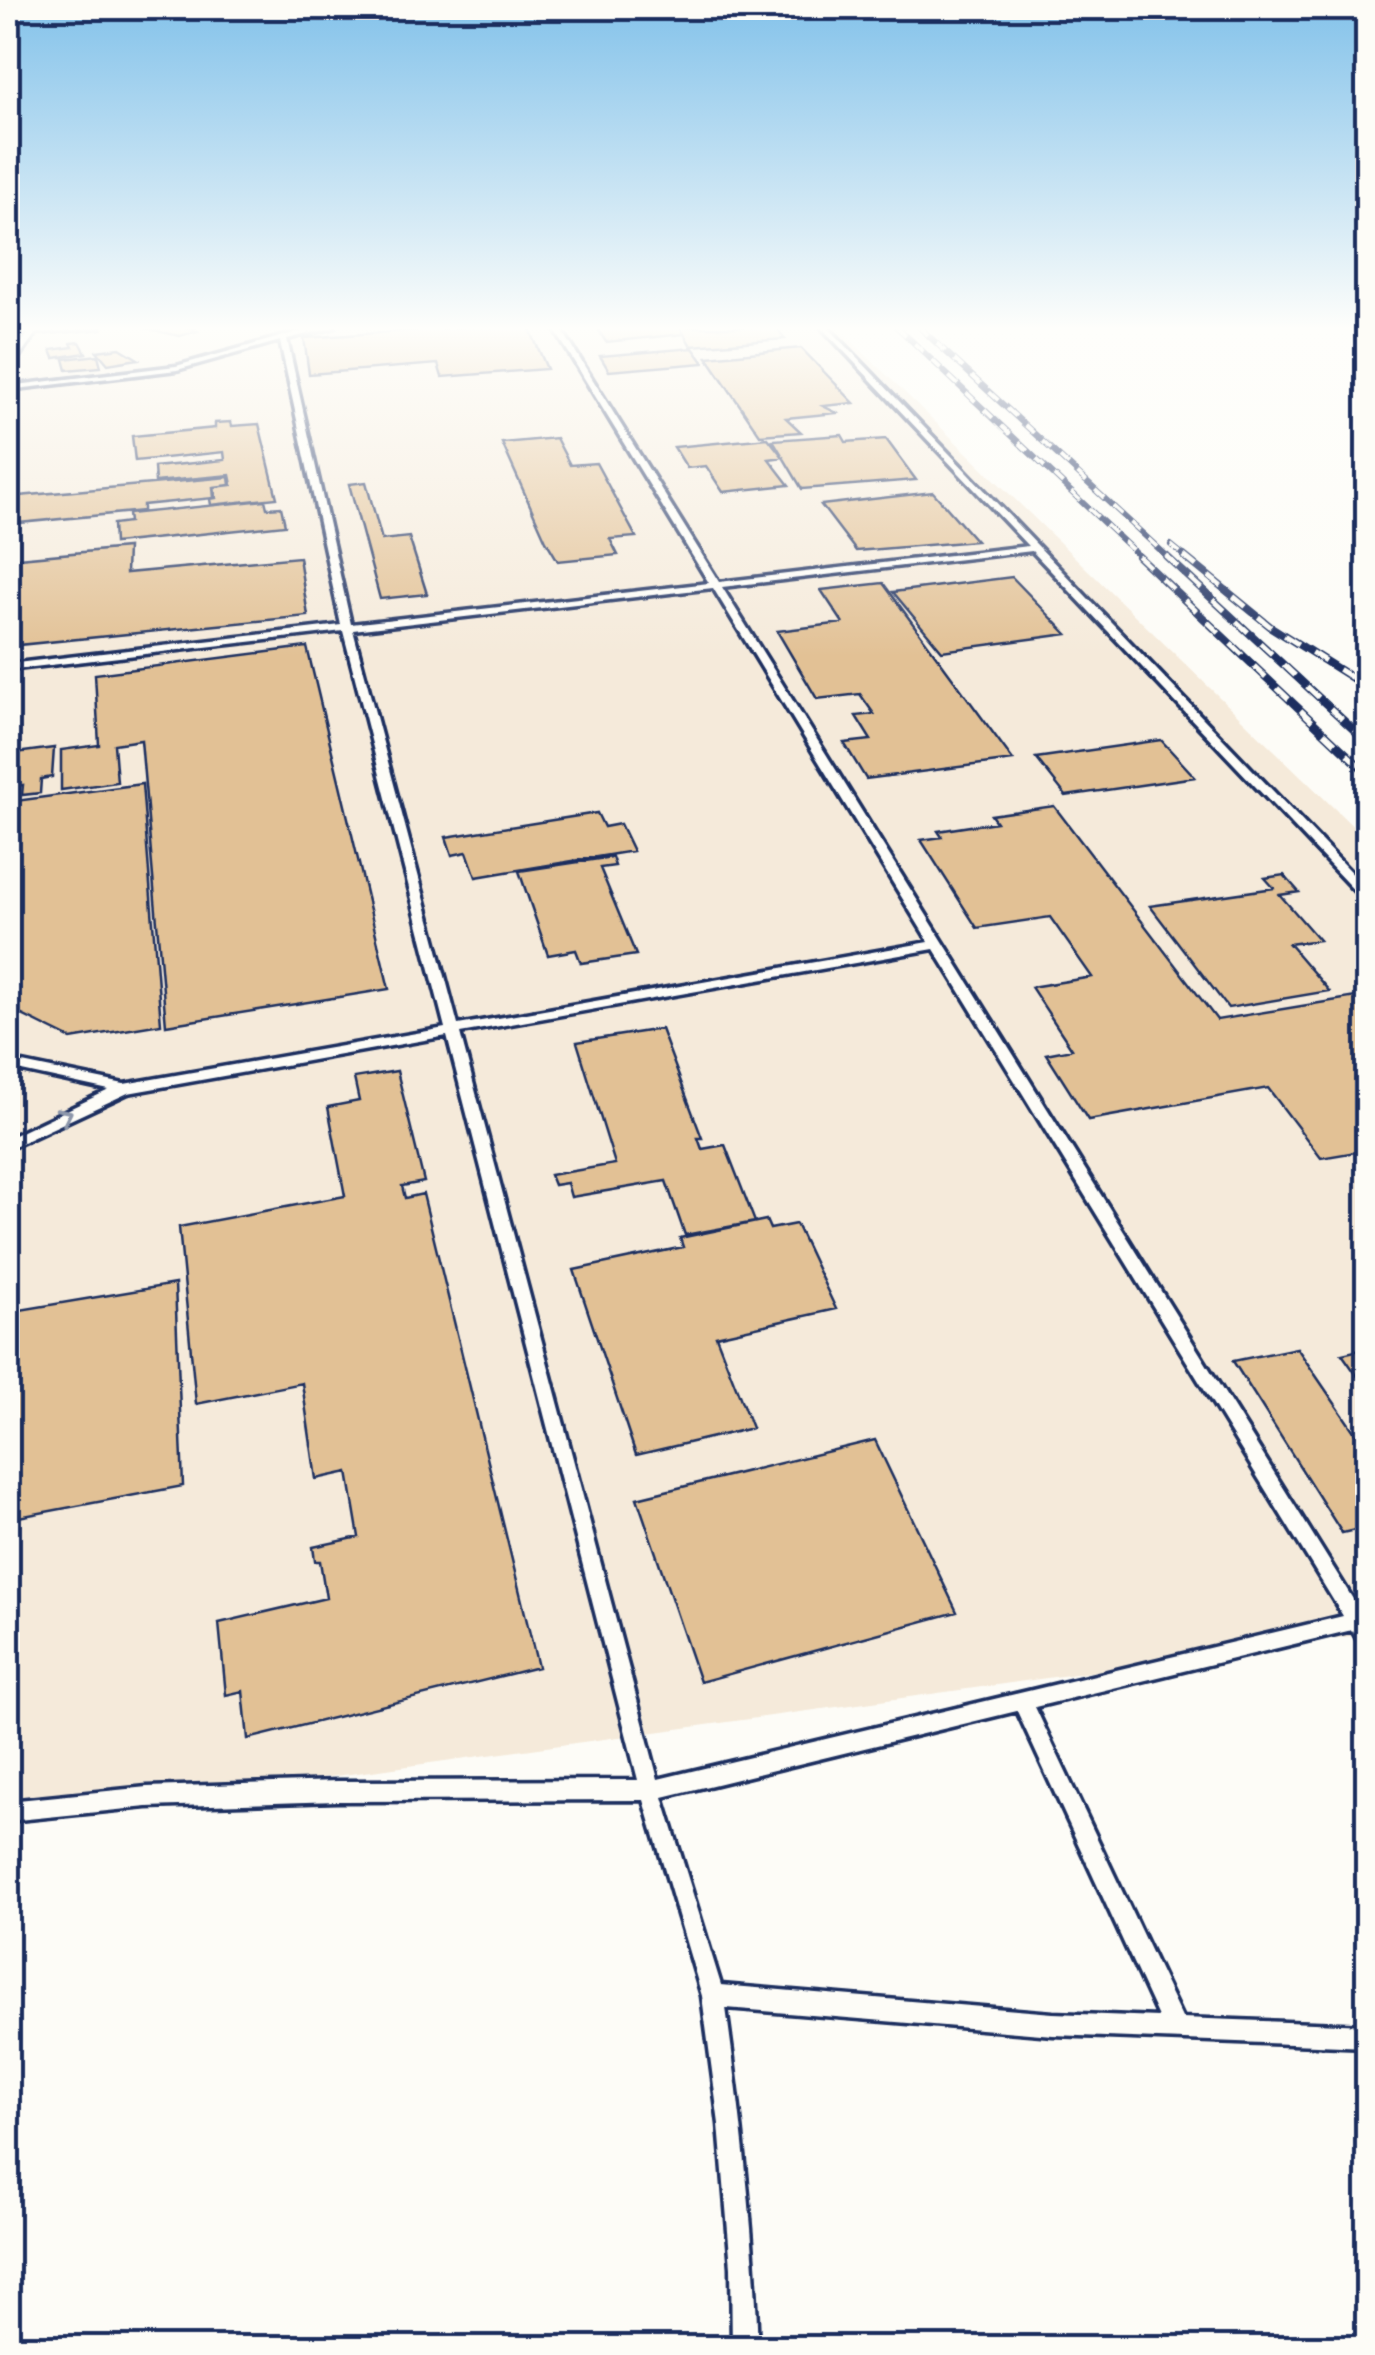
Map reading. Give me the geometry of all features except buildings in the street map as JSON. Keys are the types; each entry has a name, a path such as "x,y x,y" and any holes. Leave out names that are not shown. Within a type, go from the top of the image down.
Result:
{"lane":[{"path":"305,437 347,628 651,1790 713,1996 731,2124 743,2267 745,2348"},
{"path":"8,1811 147,1797 338,1791 651,1790 1022,1701 1364,1626 624,437"},
{"path":"929,437 1368,898"},
{"path":"8,667 1035,548"},
{"path":"8,1144 124,1088 938,944"},
{"path":"8,1064 124,1088"},
{"path":"1022,1701 1176,2030"},
{"path":"713,1996 1053,2024 1368,2036"}],"shaded area":[{"path":"8,437 951,437 1367,840 1367,1634 8,1821"}],"railway":[{"path":"1013,437 1141,558"},
{"path":"1038,437 1169,558"},
{"path":"1171,545 1187,558"},
{"path":"1138,556 1368,774"},
{"path":"1166,556 1368,743"},
{"path":"1184,556 1271,627 1368,688"}]}
